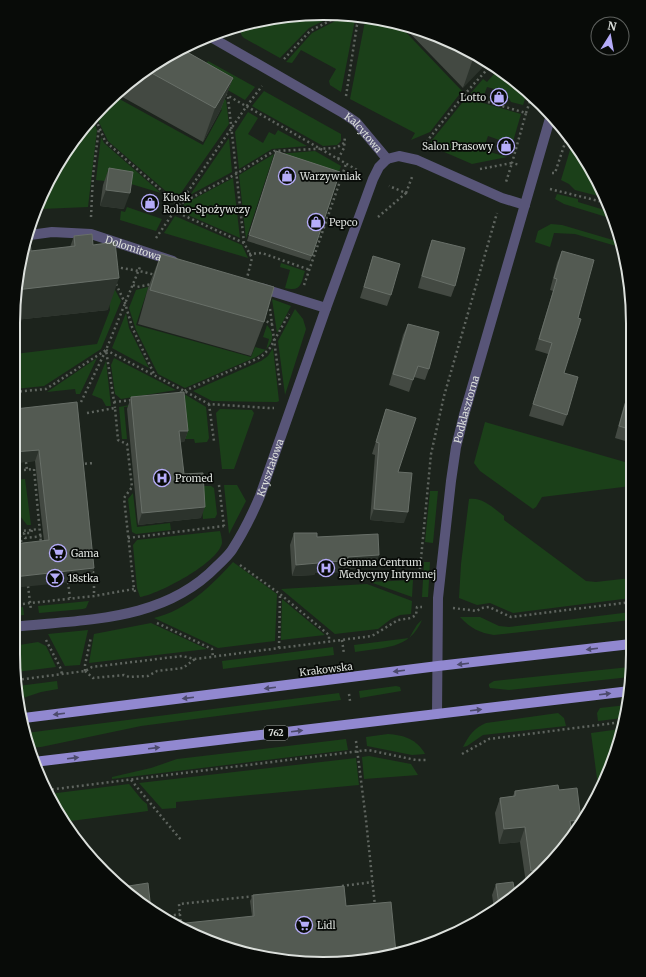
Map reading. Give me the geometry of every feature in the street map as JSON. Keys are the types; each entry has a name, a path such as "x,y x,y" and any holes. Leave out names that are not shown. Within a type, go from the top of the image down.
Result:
{"main road":[{"name":"Krakowska","path":"27,718 438,666 626,645"},
{"name":"762","path":"40,761 623,692"}],"street":[{"name":"Kalcytowa","path":"216,40 356,122 387,159 399,156 417,160 502,198 525,205"},
{"name":"Podklasztorna","path":"437,714 438,598 456,447 464,414 548,120"},
{"name":"Kryształowa","path":"20,626 116,616 144,610 166,601 191,587 211,572 231,551 251,517 260,496 373,179 379,167 387,159"},
{"name":"Dolomitowa","path":"33,235 52,232 91,234 185,264"},
{"path":"246,284 326,308"}],"path":[{"path":"81,402 106,350 146,252 246,107 273,73 310,31 331,20"},
{"path":"338,159 344,148 345,134 343,113 358,23"},
{"path":"429,150 423,147 464,95 488,69"},
{"path":"222,93 373,179 406,193"},
{"path":"464,95 526,113"},
{"path":"228,96 244,244 252,258 246,284"},
{"path":"420,569 431,454 444,396 530,102"},
{"path":"96,122 106,141 178,204"},
{"path":"91,234 93,175 99,128"},
{"path":"550,172 555,173 565,142"},
{"path":"178,204 236,174 274,151 336,148 344,143"},
{"path":"374,222 406,193 417,160"},
{"path":"477,169 512,163"},
{"path":"177,394 266,354 297,300 310,270 346,164"},
{"path":"550,189 601,201"},
{"path":"174,211 244,244"},
{"path":"249,254 262,253 310,270"},
{"path":"113,266 139,270 160,276"},
{"path":"113,278 125,303 132,327 155,375"},
{"path":"133,285 137,287 154,284"},
{"path":"269,291 269,308 273,324 280,386"},
{"path":"262,316 270,324 273,324"},
{"path":"106,350 209,404 268,408 278,407"},
{"path":"20,391 46,388 106,350"},
{"path":"106,350 115,408 118,440 127,444 132,487 124,498 134,589 144,610 151,620 212,649 213,657"},
{"path":"114,402 138,399"},
{"path":"209,404 214,441"},
{"path":"86,413 115,408"},
{"path":"26,462 27,470"},
{"path":"78,465 94,463"},
{"path":"20,471 35,469 41,544"},
{"path":"219,485 224,526 231,551 236,562 280,594 329,635 329,642"},
{"path":"128,538 224,526"},
{"path":"20,531 40,529"},
{"path":"32,530 31,533 24,533 25,538 43,536"},
{"path":"20,536 23,548"},
{"path":"92,566 94,596"},
{"path":"68,582 70,598"},
{"path":"28,586 30,603"},
{"path":"20,604 94,596 134,589"},
{"path":"279,648 280,594"},
{"path":"453,608 477,611 481,608 489,607 511,617 626,603"},
{"path":"22,679 85,671 92,667 182,656 195,659 372,636 398,620 411,618 416,615 417,607 426,607"},
{"path":"92,632 85,671 93,678 124,675 129,677 148,676 157,671 183,668 195,659"},
{"path":"342,640 344,654"},
{"path":"349,692 350,701"},
{"path":"462,754 488,738 618,722"},
{"path":"355,738 358,752 376,909"},
{"path":"52,789 368,750 416,760 427,760"},
{"path":"131,780 181,840"},
{"path":"335,887 373,882"},
{"path":"181,922 179,904 258,896"},
{"path":"171,916 180,914"}],"green space":[{"path":"325,20 309,28 280,58 244,38 241,31 264,26 303,21"},
{"path":"336,21 355,22 341,92 330,85 329,81 336,69 301,50 292,63 286,62 312,33"},
{"path":"365,23 405,31 462,91 430,132 411,140 415,133 350,99"},
{"path":"208,61 255,87 245,100 200,74"},
{"path":"495,74 526,98 523,105 511,102 506,96 506,92 487,87 483,98 470,94 483,79 487,82"},
{"path":"205,88 226,100 229,124 176,200 108,141 98,120 119,99 203,145 222,110 200,97"},
{"path":"264,91 341,134 341,141 337,145 323,146 252,106"},
{"path":"466,98 521,114 512,145 488,136 483,150 507,157 472,164 428,145"},
{"path":"248,112 258,118 248,134 263,143 269,132 275,135 278,130 307,146 272,149 239,169 235,132"},
{"path":"95,124 97,130 88,207 42,209 61,171"},
{"path":"101,137 104,143 161,193 131,184 96,180"},
{"path":"229,138 232,172 190,195"},
{"path":"570,149 598,196 575,190 569,184 561,180"},
{"path":"315,151 341,166 338,174 277,154"},
{"path":"274,154 246,239 239,175"},
{"path":"233,178 240,238 179,211 184,204"},
{"path":"557,194 578,199 578,202 604,210 607,217 564,204 555,199"},
{"path":"127,207 162,219 156,231 120,220 121,211 125,212"},
{"path":"175,216 242,245 248,258 164,233"},
{"path":"551,224 562,225 615,241 616,246 575,234 554,233 550,247 535,242 538,231"},
{"path":"281,263 305,271 300,286 294,289 285,288 290,270 280,267"},
{"path":"105,271 121,301 101,349 44,386 20,388 20,353 97,344 110,310"},
{"path":"160,284 169,293 148,288 136,325 251,357 255,347 265,350 256,357 185,388 158,374 136,330 129,308 136,290"},
{"path":"272,299 291,306 277,333"},
{"path":"295,309 303,319 306,329 285,395 278,341"},
{"path":"126,313 129,328 149,368 112,348"},
{"path":"267,325 272,334 272,339 266,349 269,339 263,337"},
{"path":"273,348 279,401 212,401 193,391 261,361 268,356"},
{"path":"97,358 80,394 76,394 75,389 47,392"},
{"path":"114,358 176,390 121,399 115,394 111,365"},
{"path":"106,361 111,406 106,406 102,399 92,395"},
{"path":"186,395 206,407 209,438 207,442 195,443 194,439 185,439 181,402 124,407 127,439 122,439 119,407"},
{"path":"220,409 252,410 254,413 234,469 222,469 216,413"},
{"path":"485,422 626,462 626,487 542,497 533,509 480,471 474,463"},
{"path":"20,479 25,479 31,525 27,525 20,516"},
{"path":"224,485 237,485 246,501 229,534"},
{"path":"200,486 211,486 214,488 217,514 215,518 203,519"},
{"path":"430,491 438,491 433,543 425,542"},
{"path":"133,493 137,527 170,523 171,530 136,534 132,532 128,499"},
{"path":"469,499 479,500 483,501 504,516 504,520 586,581 596,582 626,579 626,599 513,613 490,603 477,605 459,598 461,564"},
{"path":"220,531 222,543 218,551 210,559 199,568 173,584 149,595 140,597 137,588 133,545 137,540"},
{"path":"233,562 277,594 275,641 218,648 154,618 177,609 198,596"},
{"path":"424,562 430,562 428,597 422,597"},
{"path":"413,580 412,597 370,582"},
{"path":"367,584 412,601 411,614 400,615 391,619 378,629 335,634 281,589"},
{"path":"282,599 325,635 281,640"},
{"path":"89,601 86,608 83,609 39,613 38,606"},
{"path":"20,607 23,607 24,615 20,615"},
{"path":"626,613 626,621 494,635 484,633 476,629 460,617 480,617 499,626 509,627"},
{"path":"422,620 417,630 409,637 420,622"},
{"path":"151,623 207,649 89,663 94,634"},
{"path":"88,630 80,665 65,666 48,634"},
{"path":"408,638 403,642 386,648 355,652 354,645"},
{"path":"38,642 46,646 56,667 21,671 20,645"},
{"path":"333,647 334,655 223,669 222,661"},
{"path":"625,667 625,678 509,690 490,688 489,684 494,681"},
{"path":"57,681 58,689 41,692 24,698 22,685"},
{"path":"396,686 400,687 401,691 360,698 359,691"},
{"path":"339,693 341,700 141,726 41,747 35,748 30,732"},
{"path":"621,706 619,718 598,721 597,713 600,708"},
{"path":"558,713 564,718 566,726 483,735 467,746 463,747 472,732 486,723"},
{"path":"617,729 597,782 591,733"},
{"path":"388,734 399,735 414,741 425,754 412,755 367,746 366,737"},
{"path":"346,739 348,750 112,779 112,777 151,768 177,759"},
{"path":"369,756 411,764 418,775 364,779 362,757"},
{"path":"356,758 359,785 176,802 176,808 162,809 139,783"},
{"path":"129,784 147,804 148,811 70,821 54,793"}],"building":[{"path":"187,52 233,78 215,108 152,73"},
{"path":"276,151 340,172 312,256 249,235"},
{"path":"109,168 133,172 130,193 106,190"},
{"path":"92,234 93,245 115,242 119,278 22,289 30,244 31,251 75,246 74,236"},
{"path":"432,240 465,248 455,286 422,276"},
{"path":"562,251 594,260 578,318 581,319 564,373 578,377 567,415 533,404 552,343 539,339 557,279 554,278"},
{"path":"161,254 274,287 264,322 150,290"},
{"path":"373,256 400,264 391,295 364,287"},
{"path":"408,324 439,332 429,369 418,366 413,380 393,374"},
{"path":"184,392 188,431 179,431 184,474 203,473 205,507 142,513 131,397"},
{"path":"626,401 626,428 619,426"},
{"path":"77,402 94,568 20,576 20,543 49,540 39,450 20,452 20,408"},
{"path":"386,409 416,418 398,472 412,473 408,512 374,509 379,443 376,442"},
{"path":"294,533 317,533 317,537 378,534 379,555 348,557 348,561 296,565"},
{"path":"558,785 559,790 577,788 580,814 576,820 570,821 571,827 551,854 535,870 531,871 525,827 504,829 500,798 515,796 515,791"},
{"path":"513,882 514,889 498,900 496,884"},
{"path":"148,883 150,902 139,894 128,886"},
{"name":"Lidl","path":"344,886 346,906 391,902 396,948 343,956 323,957 283,954 245,947 207,934 184,923 254,916 253,895"}],"place":[{"name":"Lotto","path":"499,97"},
{"name":"Salon Prasowy","path":"506,146"},
{"name":"Warzywniak","path":"287,176"},
{"name":"Kiosk Rolno-Spożywczy","path":"150,203"},
{"name":"Pepco","path":"316,222"},
{"name":"Promed","path":"162,478"},
{"name":"Gama","path":"58,553"},
{"name":"Gemma Centrum Medycyny Intymnej","path":"326,568"},
{"name":"18stka","path":"55,578"},
{"name":"Lidl","path":"304,925"}]}
